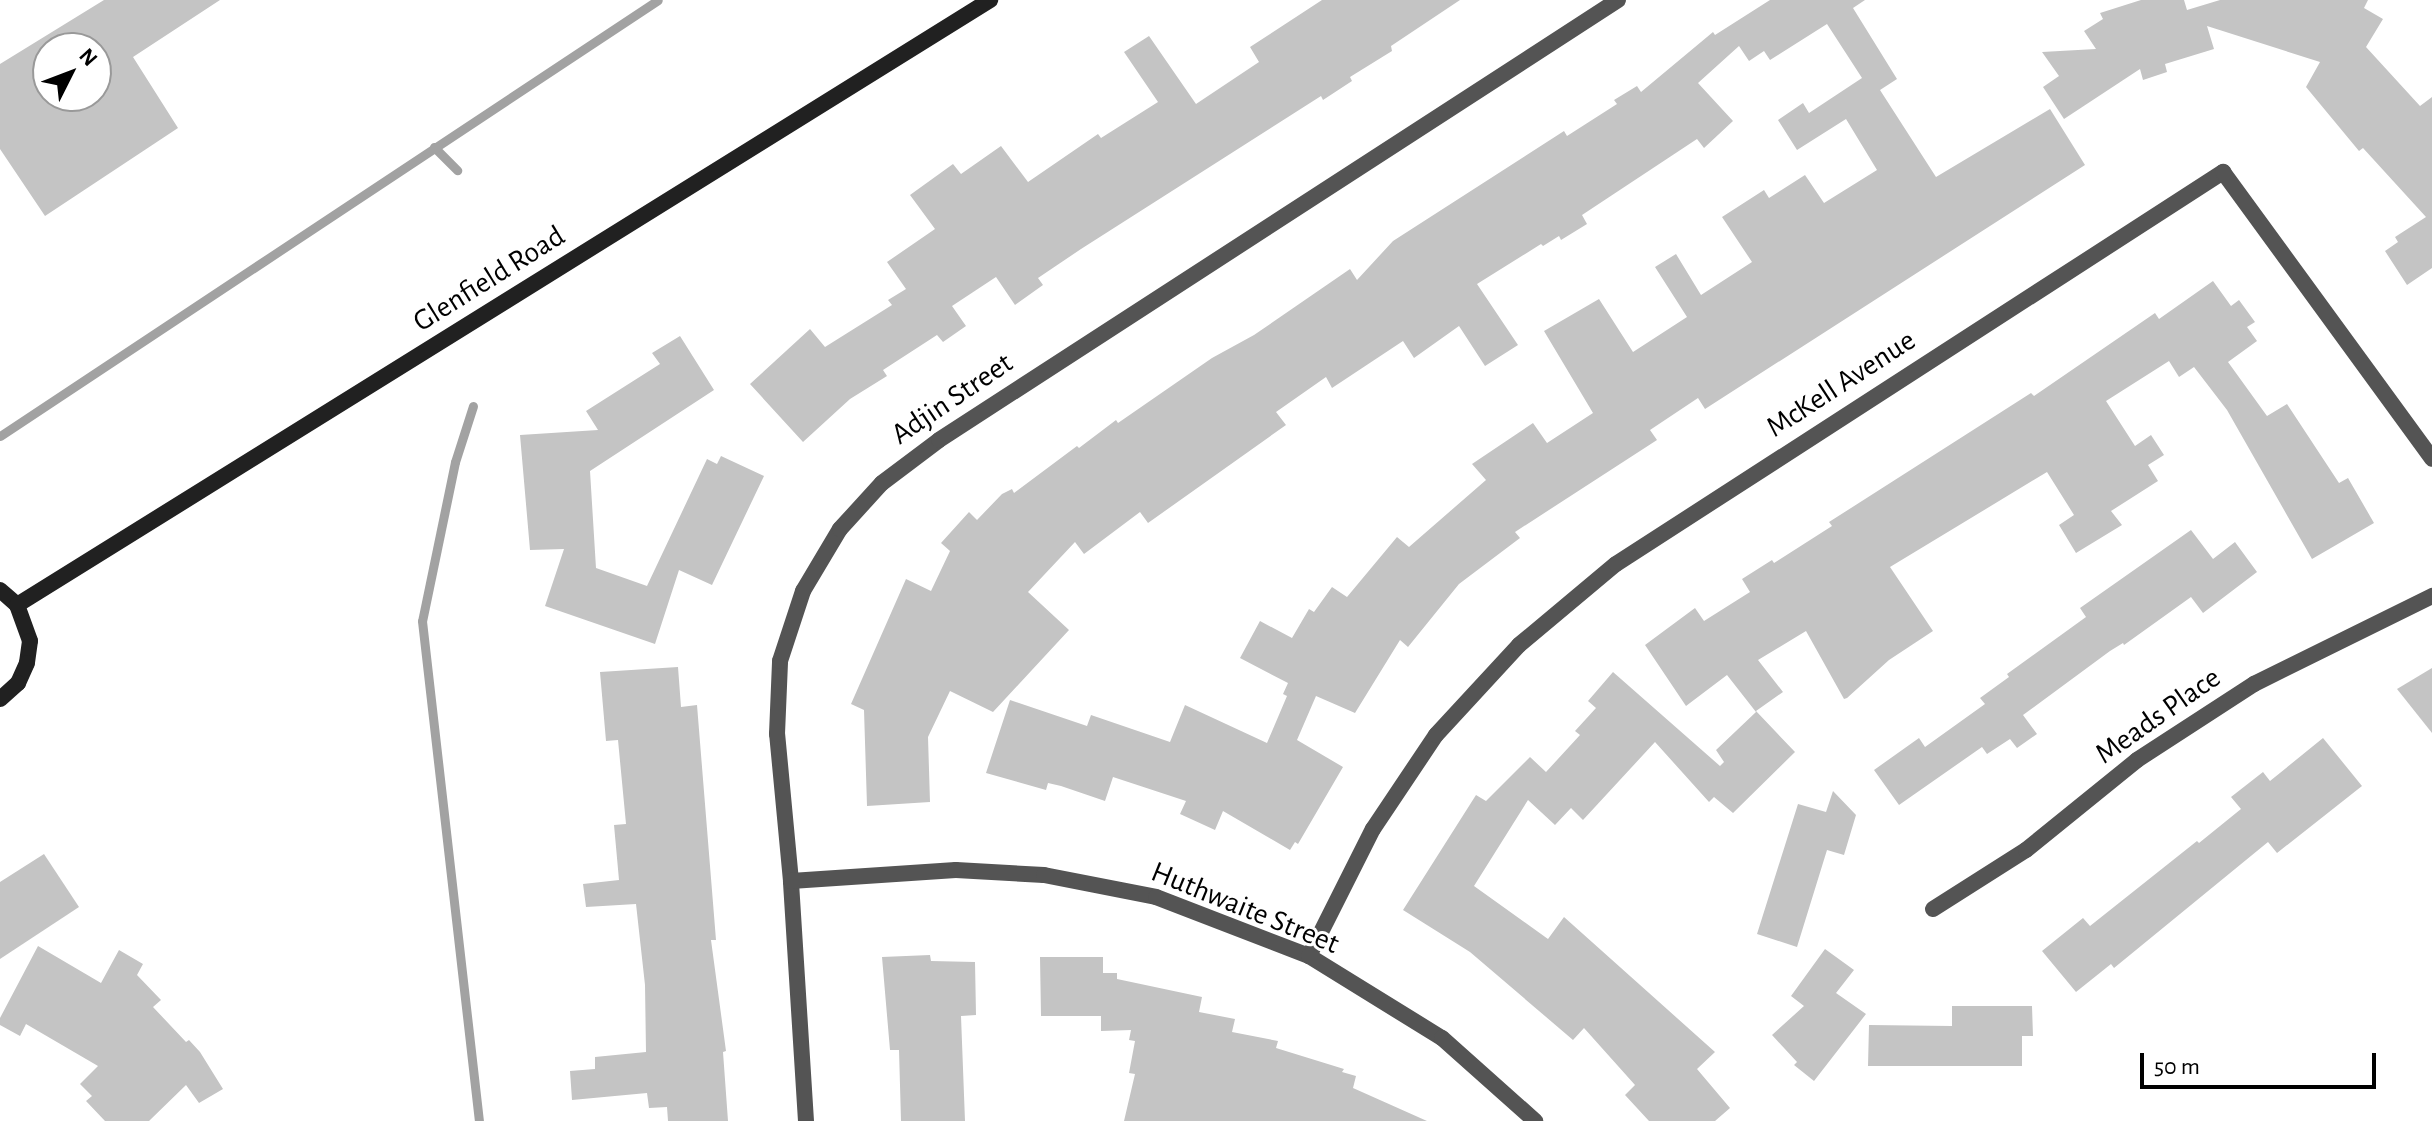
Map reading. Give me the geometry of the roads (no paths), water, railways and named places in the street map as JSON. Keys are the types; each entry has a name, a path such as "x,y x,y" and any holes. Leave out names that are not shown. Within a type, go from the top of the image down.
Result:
{"main road":[{"name":"Glenfield Road","path":"17,605 990,0"},
{"path":"0,590 17,605 30,641 27,663 18,683 0,699"}],"street":[{"name":"Adjin Street","path":"806,1121 791,881 777,734 780,661 803,591 840,529 882,483 1032,379 1618,0"},
{"name":"McKell Avenue","path":"1309,956 1380,817 1436,735 1519,645 1616,564 2223,172 2432,459"},
{"name":"Meads Place","path":"1933,909 2026,850 2137,760 2254,684 2432,596"},
{"name":"Huthwaite Street","path":"791,881 956,870 1044,875 1156,897 1309,956 1442,1038 1535,1121"}],"waterway":[{"path":"0,436 658,0"},
{"path":"434,147 457,170"},
{"path":"473,406 455,462 422,621 479,1121"}]}
